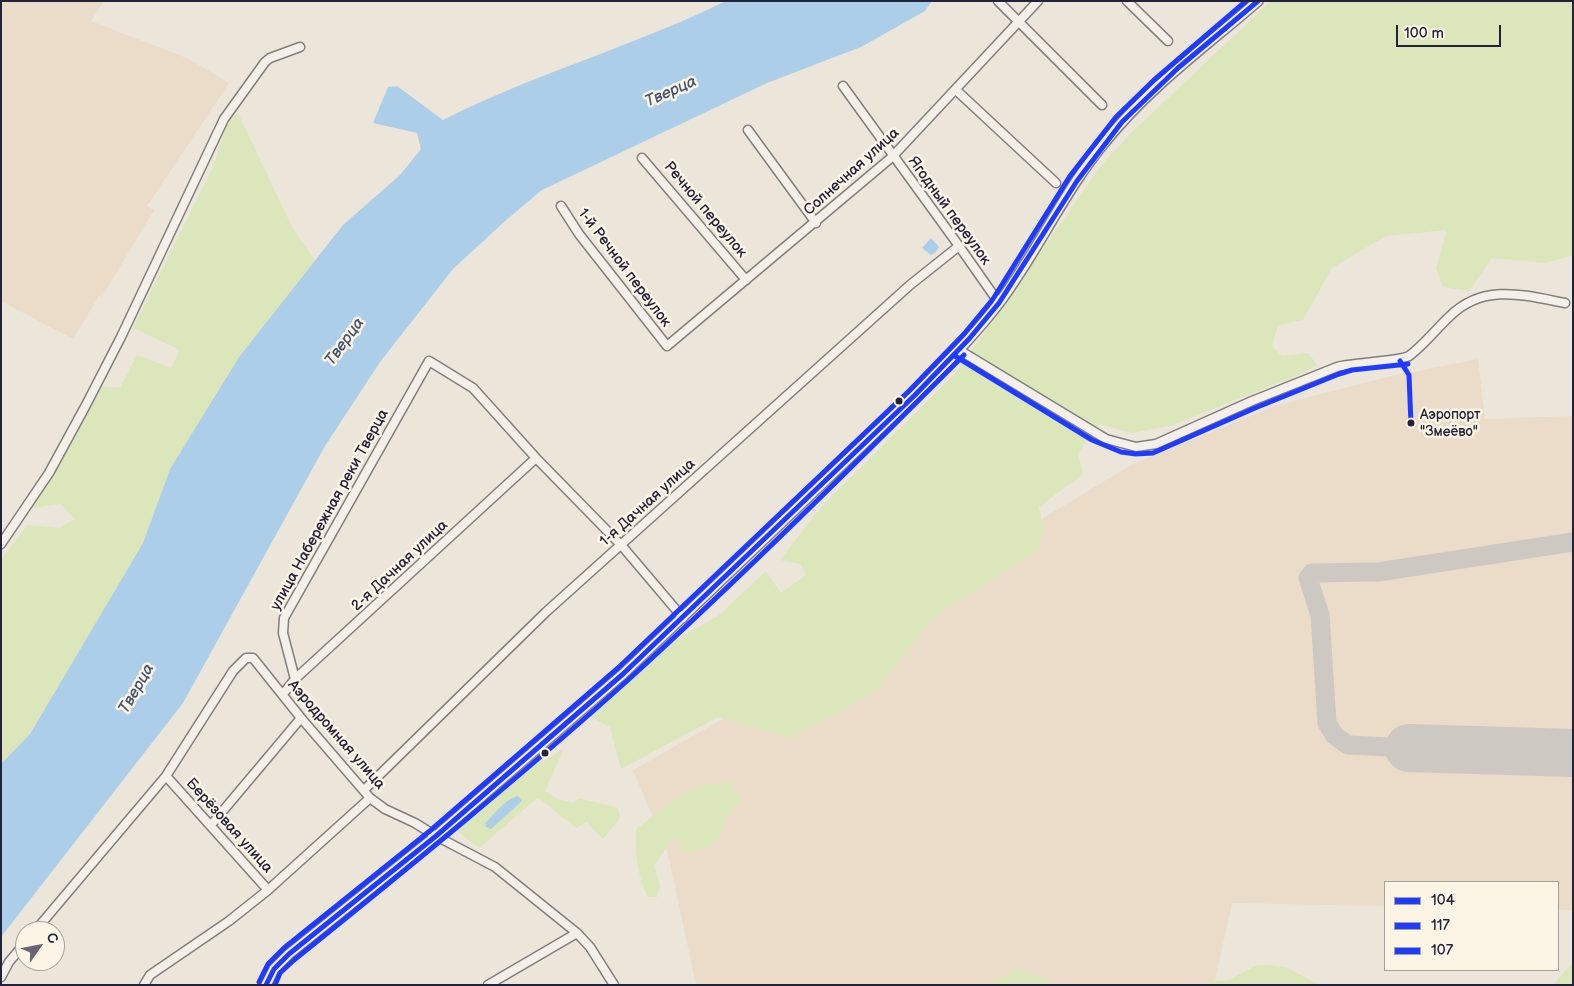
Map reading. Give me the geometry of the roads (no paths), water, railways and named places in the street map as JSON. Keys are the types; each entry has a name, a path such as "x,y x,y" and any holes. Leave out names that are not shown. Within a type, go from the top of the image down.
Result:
{"main road":[{"path":"264,984 288,954 436,836 623,674 842,467 959,350 999,303 1080,175 1111,134 1143,101 1258,1"}],"street":[{"path":"998,1 1102,105"},
{"name":"Солнечная улица","path":"667,346 816,223 892,157 1038,1"},
{"path":"1127,1 1168,41"},
{"path":"1,544 49,473 86,405 129,320 224,119 265,62 270,58 300,47"},
{"name":"Ягодный переулок","path":"843,86 892,157 960,246 999,303"},
{"path":"956,90 1056,183"},
{"path":"748,130 816,223"},
{"name":"Речной переулок","path":"642,158 746,280"},
{"name":"1-й Речной переулок","path":"561,206 579,234 667,346"},
{"name":"1-я Дачная улица","path":"364,790 546,612 622,546 910,285 960,246"},
{"path":"959,350 1106,439 1131,446 1144,447 1156,444 1252,401 1337,367 1352,363 1408,357 1452,314 1475,298 1506,295 1528,296 1566,303"},
{"name":"улица Набережная реки Тверца","path":"295,679 284,642 284,618 429,361 473,388 536,458"},
{"path":"536,458 622,546 683,618"},
{"name":"2-я Дачная улица","path":"283,694 295,679 536,458"},
{"name":"Берёзовая улица","path":"144,985 150,975 230,921 268,890 166,776 233,671 246,658 253,658"},
{"name":"Аэродромная улица","path":"253,658 301,718 370,798 385,809 415,823 495,867 577,933 590,947 614,985"},
{"path":"211,825 301,718"},
{"path":"43,921 166,776"},
{"path":"268,890 370,798"},
{"path":"488,985 577,933"},
{"path":"1,977 15,955"}],"water":[{"name":"Тверца","path":"726,1 932,1 925,11 861,47 767,83 542,190 453,269 380,362 325,446 183,703 1,937 1,764 30,734 143,543 170,469 239,357 343,225 400,175 421,149 417,133 373,123 388,87 397,86 443,120 513,88 656,32"},
{"path":"931,238 939,247 931,255 922,248"},
{"path":"518,796 522,801 491,829 486,827 485,823 500,807"}],"place":[{"name":"Аэропорт \"Змеёво\"","path":"1411,423"}]}
